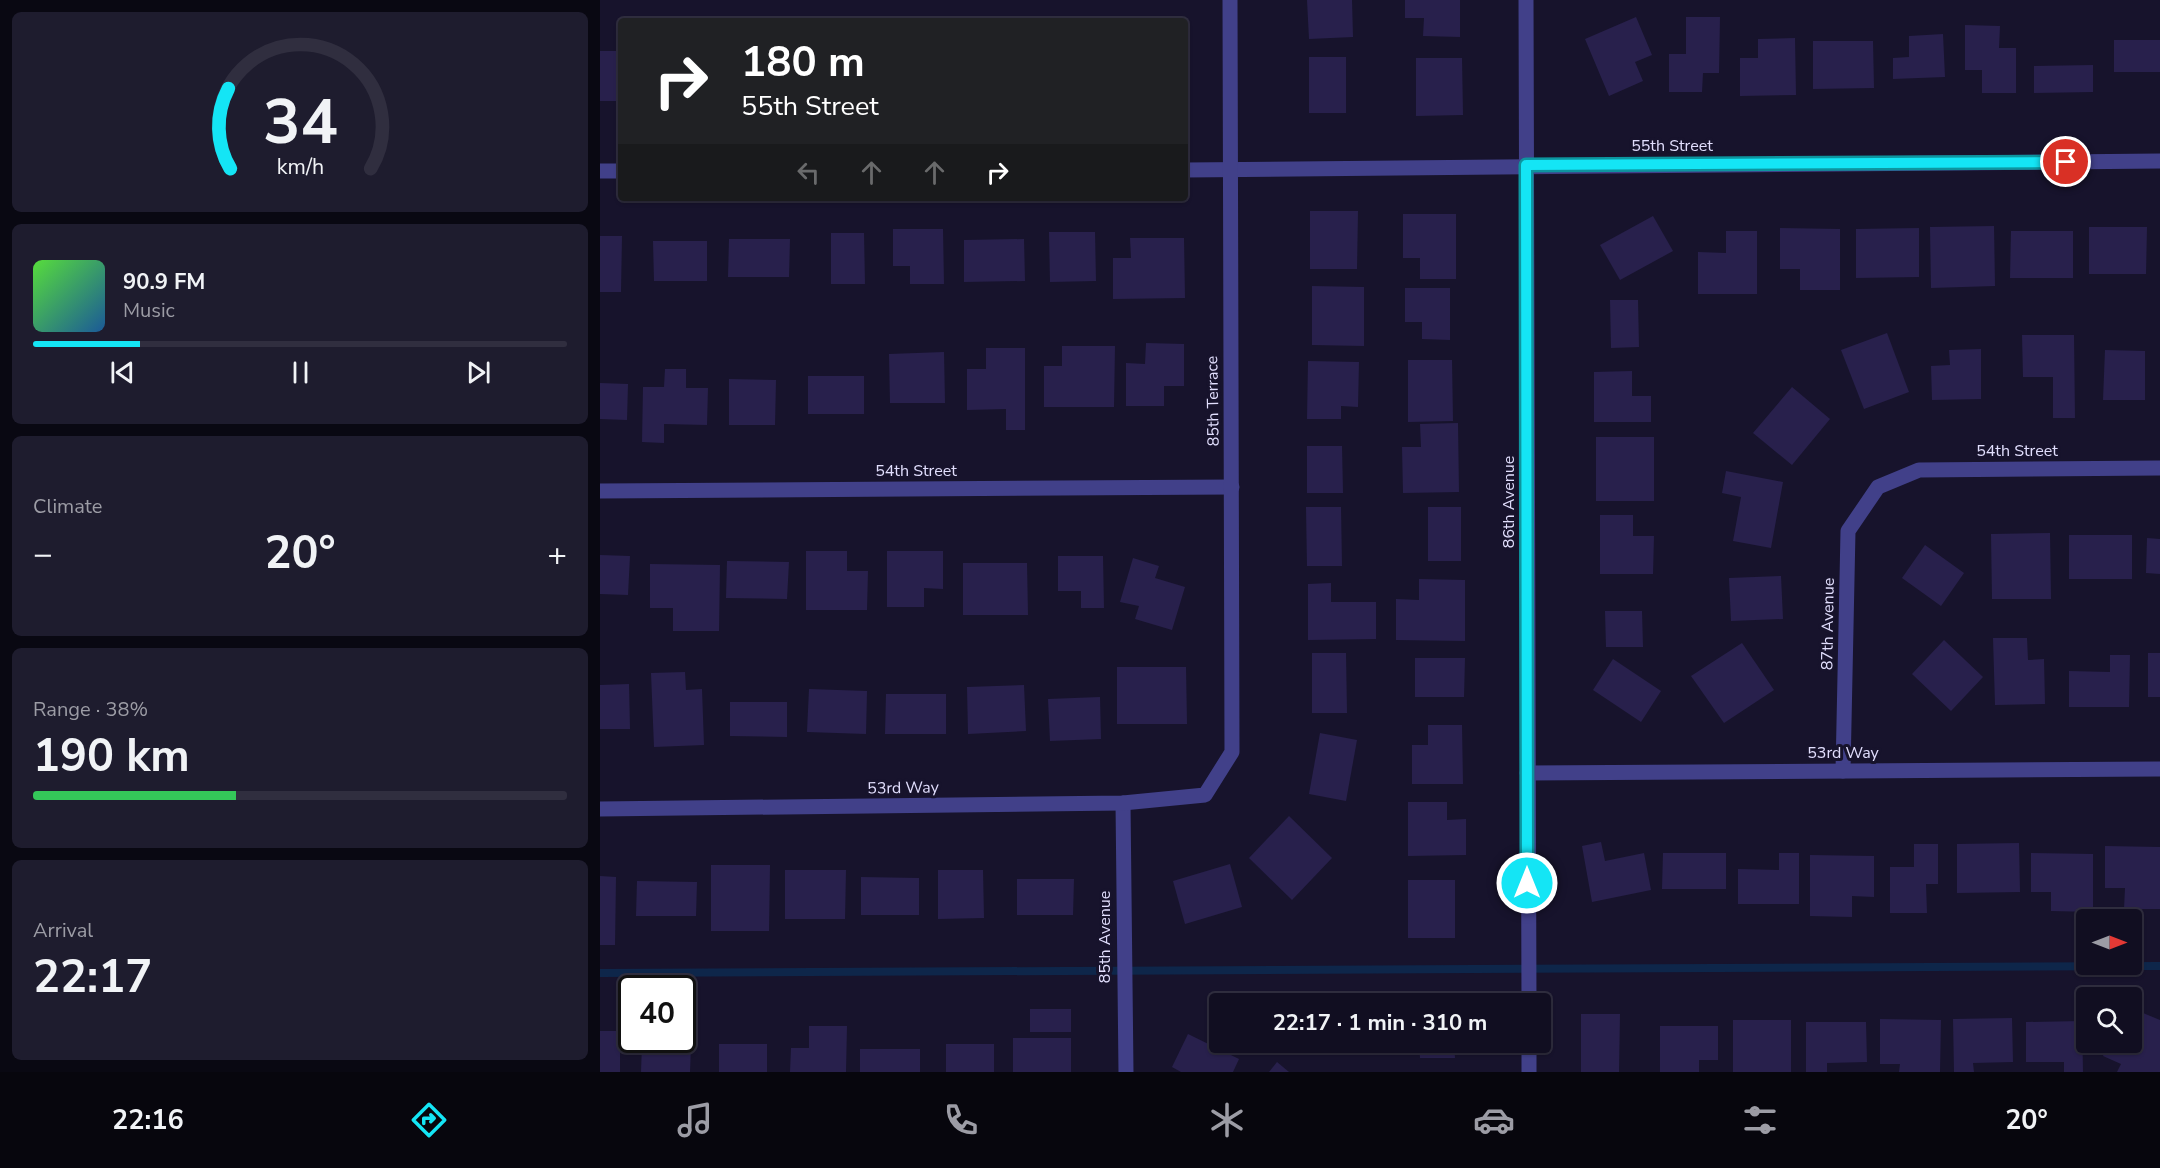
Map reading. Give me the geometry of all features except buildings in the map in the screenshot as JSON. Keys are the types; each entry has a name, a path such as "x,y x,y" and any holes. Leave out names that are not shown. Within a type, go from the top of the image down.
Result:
{"street":[{"name":"85th Terrace","path":"1205,795 1232,752 1232,487 1228,170 1230,0"},
{"name":"86th Avenue","path":"1526,0 1529,993"},
{"name":"55th Street","path":"1188,170 1526,165 2160,161"},
{"path":"600,171 618,171"},
{"name":"54th Street","path":"1878,487 1919,470 2160,468"},
{"name":"54th Street","path":"600,491 1232,487"},
{"name":"87th Avenue","path":"1843,771 1848,531 1878,487"},
{"name":"53rd Way","path":"1527,773 2160,769"},
{"name":"53rd Way","path":"600,809 1123,803 1205,795"},
{"name":"85th Avenue","path":"1123,803 1126,1072"},
{"path":"1529,1053 1529,1072"}],"waterway":[{"path":"600,973 2160,966"}],"route":[{"path":"1527,883 1526,165 2066,162"}]}
